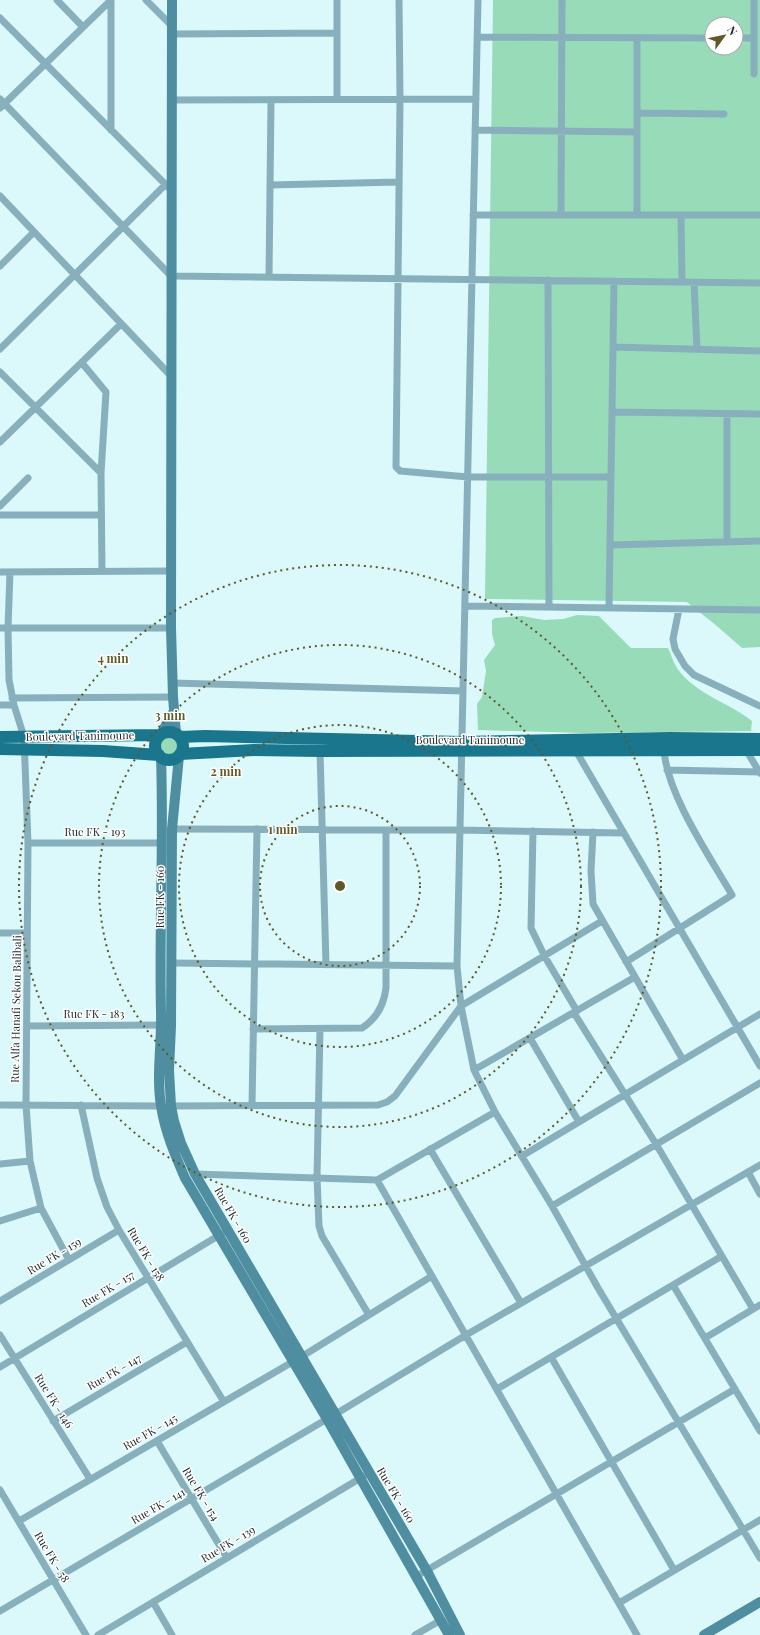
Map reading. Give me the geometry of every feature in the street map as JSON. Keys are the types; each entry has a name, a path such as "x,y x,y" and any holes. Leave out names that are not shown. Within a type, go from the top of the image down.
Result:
{"main road":[{"path":"172,0 172,100 169,187 171,276 171,628 174,712 178,735 183,747 179,755 170,760 160,756 155,747 157,738 174,712"},
{"path":"160,735 168,732 178,735"},
{"name":"Boulevard Tanimoune","path":"0,737 160,735"},
{"name":"Boulevard Tanimoune","path":"178,735 576,751 760,750"},
{"name":"Boulevard Tanimoune","path":"179,755 254,750 320,751 670,738 760,739"},
{"name":"Boulevard Tanimoune","path":"0,749 103,751 160,756"},
{"name":"Rue FK - 160","path":"166,1106 169,1070 172,963 172,829 179,755"},
{"name":"Rue FK - 160","path":"160,756 162,843 160,957 162,1025 159,1065 169,1122 169,1140 185,1178 223,1233 364,1475 449,1635"},
{"name":"Rue FK - 160","path":"169,1122 181,1143 223,1233"},
{"name":"Rue FK - 160","path":"364,1475 427,1571 460,1635"},
{"path":"704,1635 760,1602"}],"street":[{"path":"57,0 83,27"},
{"path":"111,0 2,103 124,226 171,276 472,278 760,283"},
{"path":"111,0 111,130"},
{"path":"146,0 172,30 337,33"},
{"path":"337,0 337,99"},
{"path":"399,0 400,99 396,467 400,471 468,477 611,477"},
{"path":"478,0 460,830 458,966 461,1006 474,1070 495,1112 552,1206 616,1319 760,1558"},
{"path":"561,214 562,0"},
{"path":"754,0 754,74"},
{"path":"0,18 169,187 124,226 0,349"},
{"path":"477,37 704,38"},
{"path":"637,38 637,214"},
{"path":"744,38 754,38"},
{"path":"172,100 476,99"},
{"path":"269,277 271,100"},
{"path":"637,113 724,114"},
{"path":"475,130 637,132"},
{"path":"270,185 399,182"},
{"path":"0,196 171,376"},
{"path":"473,214 760,215"},
{"path":"681,215 682,282"},
{"path":"0,266 34,232"},
{"path":"548,280 549,607"},
{"path":"609,608 614,281"},
{"path":"694,282 697,350"},
{"path":"0,442 121,324"},
{"path":"614,347 760,351"},
{"path":"82,363 106,392 101,473 102,572"},
{"path":"0,372 101,473"},
{"path":"612,412 727,415 760,414"},
{"path":"727,415 727,541"},
{"path":"0,506 28,478"},
{"path":"0,515 101,515"},
{"path":"610,545 760,541"},
{"path":"0,572 171,571"},
{"name":"Rue Alfa Hanafi Sekou Balibali","path":"10,572 8,628 9,680 13,702 24,737 25,750 28,843 26,1105 30,1161 41,1208 69,1260"},
{"path":"465,606 760,610"},
{"path":"679,609 673,638 674,649 686,666 694,675 760,706"},
{"path":"0,628 171,628"},
{"path":"172,683 463,690"},
{"path":"0,705 13,702 173,698"},
{"path":"626,962 732,895 687,818 667,770 664,750"},
{"path":"746,750 760,773"},
{"path":"320,751 326,965"},
{"path":"576,751 760,1066"},
{"path":"667,770 760,773"},
{"path":"172,829 460,830 624,833"},
{"path":"252,1106 257,829"},
{"path":"253,1029 362,1028 369,1023 384,1002 386,988 386,830"},
{"path":"533,831 531,928 575,1012 656,1144 722,1256 757,1307 705,1338"},
{"path":"593,832 591,870 593,904 683,1060"},
{"name":"Rue FK - 193","path":"28,843 162,843"},
{"path":"0,1105 378,1105 387,1102 395,1096 461,1006 602,921"},
{"path":"0,933 27,933"},
{"path":"172,963 458,966"},
{"path":"474,1070 635,976"},
{"path":"522,1156 760,1014"},
{"name":"Rue FK - 183","path":"27,1026 162,1025"},
{"path":"320,1029 317,1177 320,1231 369,1315"},
{"path":"530,1038 579,1122"},
{"path":"552,1206 760,1083"},
{"name":"Rue FK - 158","path":"81,1105 97,1178 107,1207 119,1230 224,1402"},
{"path":"196,1174 377,1180 495,1112"},
{"path":"430,1149 521,1303"},
{"path":"0,1164 30,1161"},
{"name":"Rue FK - 141","path":"0,1611 331,1417 466,1335 760,1165"},
{"path":"748,1172 760,1194"},
{"path":"377,1180 637,1635"},
{"path":"0,1222 41,1208"},
{"name":"Rue FK - 159","path":"0,1301 119,1230"},
{"name":"Rue FK - 157","path":"0,1367 223,1233"},
{"path":"497,1389 722,1256"},
{"name":"Rue FK - 145","path":"19,1521 297,1359 432,1276"},
{"path":"673,1285 760,1431"},
{"name":"Rue FK - 146","path":"0,1335 90,1479"},
{"name":"Rue FK - 147","path":"53,1420 187,1342"},
{"path":"551,1357 674,1570"},
{"path":"417,1576 735,1389"},
{"name":"Rue FK - 154","path":"157,1441 227,1558"},
{"name":"Rue FK - 139","path":"98,1635 364,1475"},
{"name":"Rue FK - 58","path":"0,1490 86,1635"},
{"path":"619,1603 760,1520"},
{"path":"153,1602 172,1635"},
{"path":"415,1635 441,1620"}],"green space":[{"path":"493,0 760,0 760,647 742,648 687,602 485,599"},
{"path":"577,615 599,616 631,648 668,648 677,668 684,677 702,691 743,714 752,721 751,731 582,733 478,730 477,704 482,697 486,671 484,660 495,645 492,634 492,620 495,618 522,616 544,620 563,619"},
{"path":"169,735 176,738 179,745 176,752 169,755 162,752 159,745 162,738"}]}
